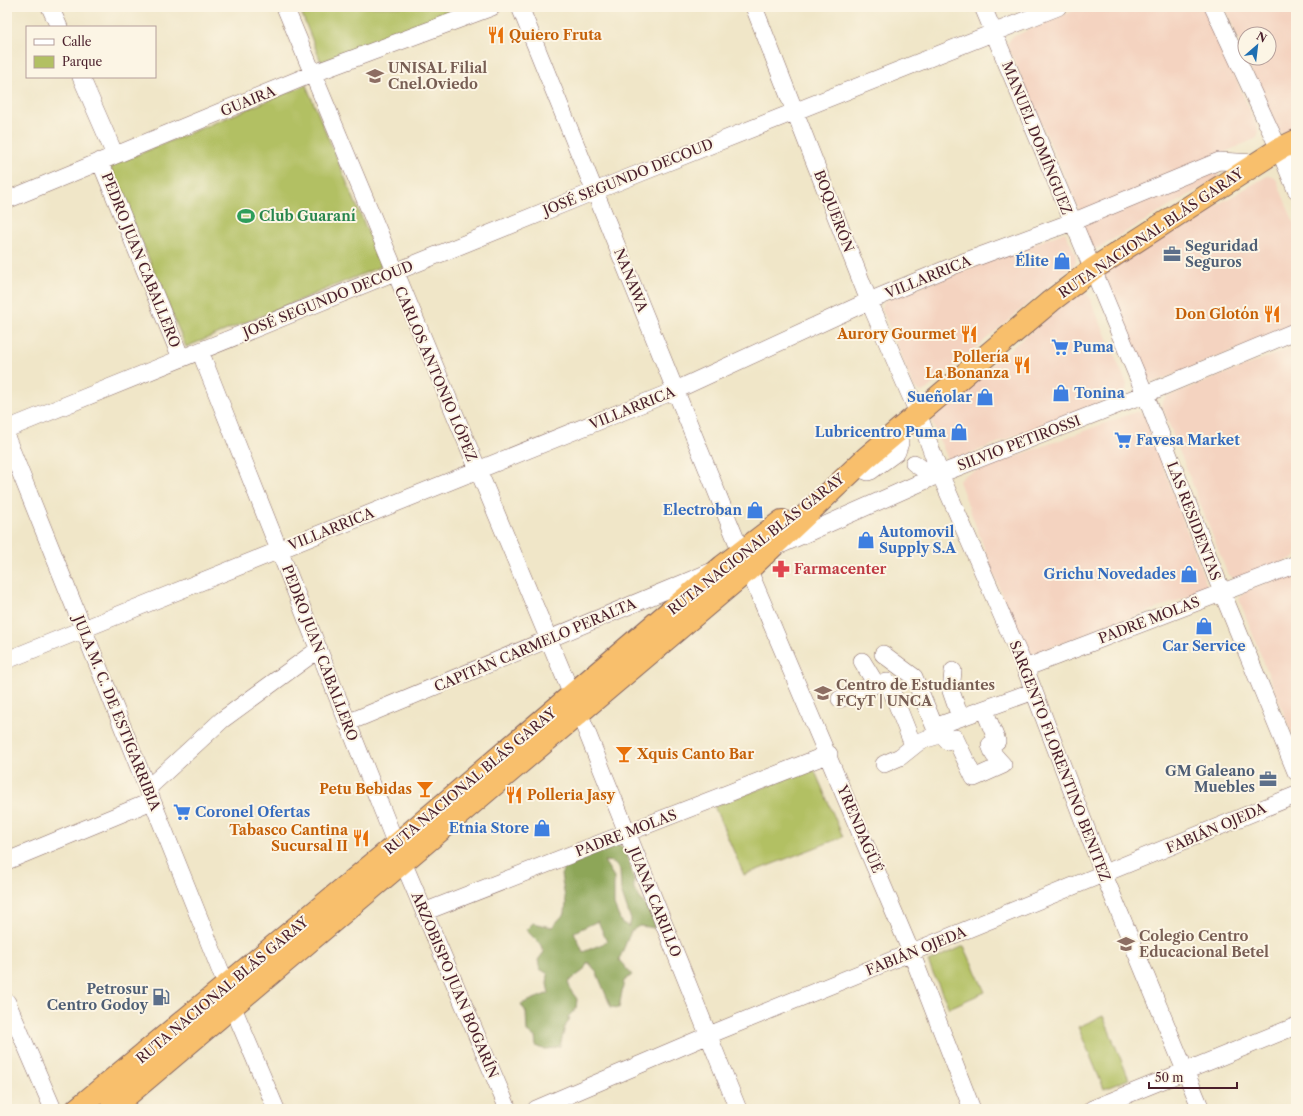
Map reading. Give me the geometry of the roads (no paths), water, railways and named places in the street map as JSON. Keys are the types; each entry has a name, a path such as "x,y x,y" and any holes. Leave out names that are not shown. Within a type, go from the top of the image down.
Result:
{"highway":[{"name":"RUTA NACIONAL BLÁS GARAY","path":"78,1109 229,996 861,463 903,449 918,413 1051,301 1093,269 1288,145"},
{"name":"RUTA NACIONAL BLÁS GARAY","path":"575,704 723,566 745,561 770,550 861,463"},
{"name":"RUTA NACIONAL BLÁS GARAY","path":"111,1109 229,996"}],"street":[{"path":"50,7 59,26"},
{"name":"CARLOS ANTONIO LÓPEZ","path":"285,7 575,704"},
{"name":"GUAIRA","path":"7,200 312,74 492,7"},
{"name":"NANAWA","path":"520,7 745,561"},
{"name":"BOQUERÓN","path":"754,7 868,301 918,413"},
{"name":"MANUEL DOMÍNGUEZ","path":"983,7 1093,269"},
{"name":"JOSÉ SEGUNDO DECOUD","path":"7,429 595,191 1058,7"},
{"path":"1213,7 1288,145 1296,190"},
{"name":"PEDRO JUAN CABALLERO","path":"81,78 108,158 181,358"},
{"name":"VILLARRICA","path":"7,660 676,390 868,301 958,264 1072,222 1219,161 1256,164"},
{"name":"LAS RESIDENTAS","path":"1093,269 1145,394 1222,592 1296,772"},
{"name":"SILVIO PETIROSSI","path":"770,550 937,475 1145,394 1296,331"},
{"name":"PEDRO JUAN CABALLERO","path":"200,351 400,853"},
{"name":"SARGENTO FLORENTINO BENITEZ","path":"918,413 937,475 1025,668 1104,875 1201,1109"},
{"name":"JULA M. C. DE ESTIGARRIBIA","path":"7,439 229,996 276,1109"},
{"path":"903,449 937,475"},
{"name":"YRENDAGÜÉ","path":"745,561 911,952 972,1109"},
{"name":"PADRE MOLAS","path":"1025,668 1296,564"},
{"name":"CAPITÁN CARMELO PERALTA","path":"347,723 723,566"},
{"path":"7,861 150,795 222,720 319,649"},
{"path":"883,654 914,678 940,734 948,741 955,738 969,760 974,778 1004,765 994,755 990,745 997,741 984,709"},
{"path":"862,662 876,684"},
{"path":"953,671 951,691 960,717"},
{"path":"840,699 876,684 888,682 913,745"},
{"path":"940,734 940,725 1034,691"},
{"name":"JUANA CARILLO","path":"575,704 738,1109"},
{"path":"884,764 900,757 913,745 940,734"},
{"name":"PADRE MOLAS","path":"424,912 828,754"},
{"name":"FABIÁN OJEDA","path":"536,1109 709,1035 1104,875 1296,795"},
{"name":"ARZOBISPO JUAN BOGARÍN","path":"400,853 508,1109"},
{"path":"7,1002 53,1109"},
{"path":"1092,1109 1296,1026"}],"place":[{"name":"Quiero Fruta","path":"496,35"},
{"name":"UNISAL Filial Cnel.Oviedo","path":"375,76"},
{"name":"Club Guaraní","path":"246,216"},
{"name":"Seguridad Seguros","path":"1172,254"},
{"name":"Élite","path":"1062,261"},
{"name":"Don Glotón","path":"1272,314"},
{"name":"Aurory Gourmet","path":"969,334"},
{"name":"Puma","path":"1060,347"},
{"name":"Pollería La Bonanza","path":"1022,365"},
{"name":"Tonina","path":"1061,393"},
{"name":"Sueñolar","path":"985,397"},
{"name":"Lubricentro Puma","path":"959,432"},
{"name":"Favesa Market","path":"1123,440"},
{"name":"Electroban","path":"755,510"},
{"name":"Automovil Supply S.A","path":"866,540"},
{"name":"Farmacenter","path":"781,569"},
{"name":"Grichu Novedades","path":"1189,574"},
{"name":"Car Service","path":"1204,626"},
{"name":"Centro de Estudiantes FCyT | UNCA","path":"823,693"},
{"name":"Xquis Canto Bar","path":"624,754"},
{"name":"GM Galeano Muebles","path":"1268,779"},
{"name":"Petu Bebidas","path":"425,789"},
{"name":"Polleria Jasy","path":"514,795"},
{"name":"Coronel Ofertas","path":"182,812"},
{"name":"Etnia Store","path":"542,828"},
{"name":"Tabasco Cantina Sucursal II","path":"361,838"},
{"name":"Colegio Centro Educacional Betel","path":"1126,944"},
{"name":"Petrosur Centro Godoy","path":"161,997"}]}
